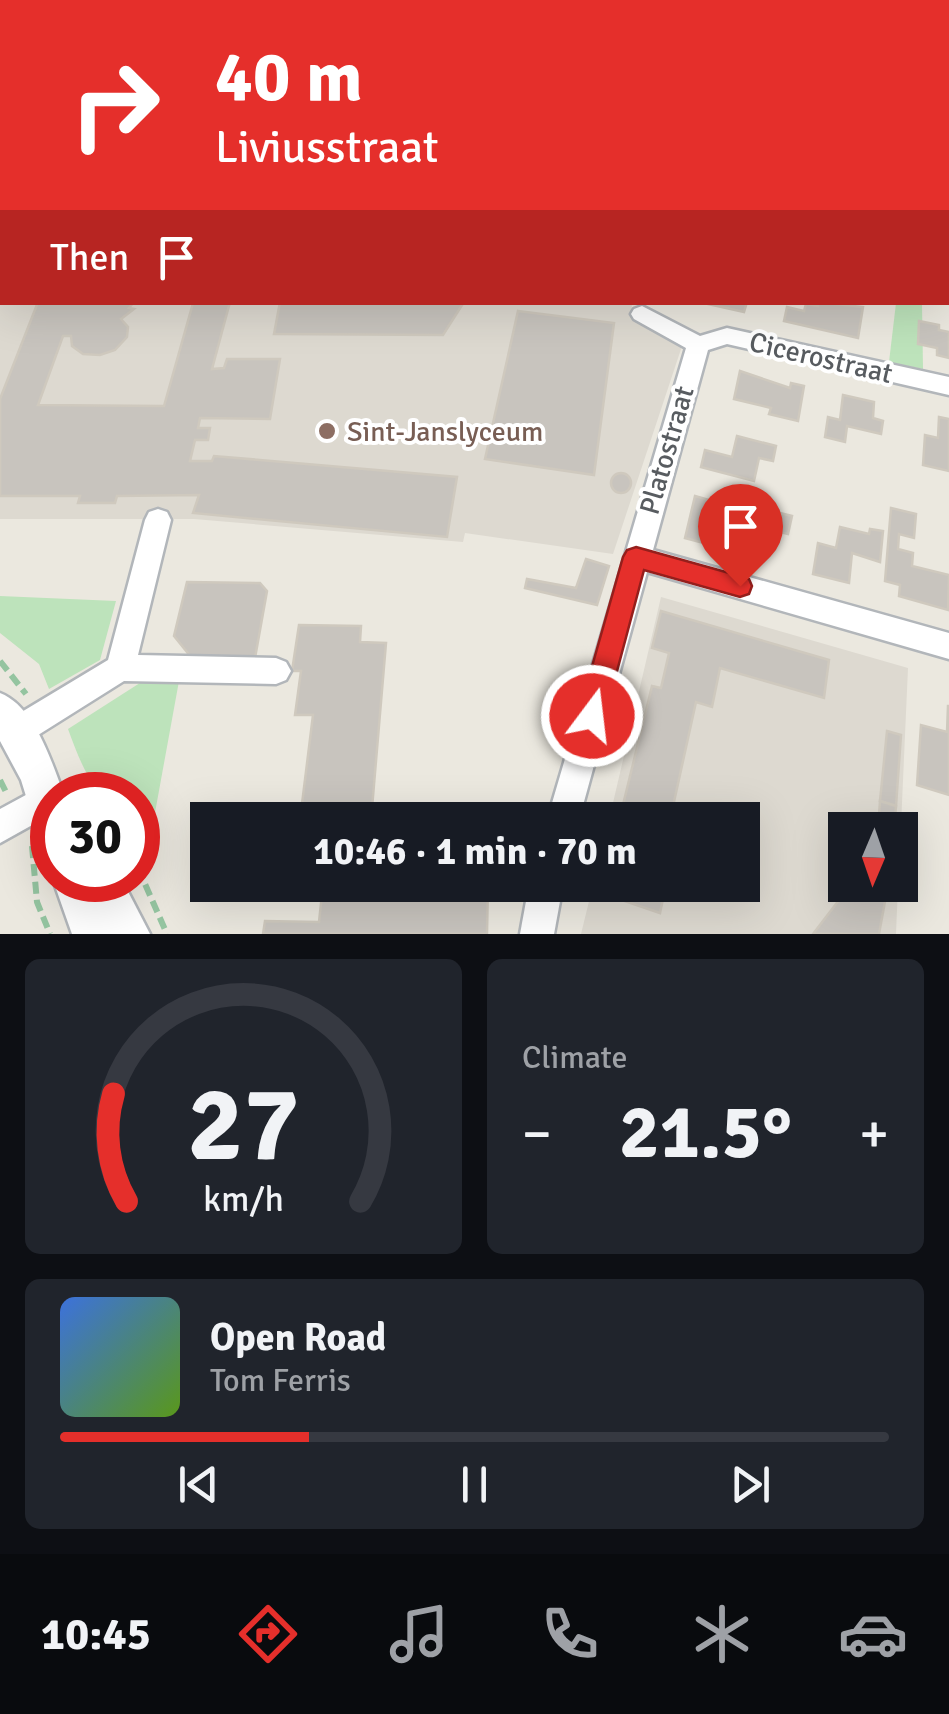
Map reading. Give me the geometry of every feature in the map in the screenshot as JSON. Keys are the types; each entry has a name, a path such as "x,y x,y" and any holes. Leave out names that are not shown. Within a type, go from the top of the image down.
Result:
{"street":[{"path":"642,314 698,345"},
{"name":"Cicerostraat","path":"698,345 728,336 949,386"},
{"name":"Platostraat","path":"568,802 698,345"},
{"path":"120,668 158,520"},
{"path":"636,557 949,646"},
{"path":"30,800 8,721 120,668 276,671"},
{"path":"81,902 93,934"},
{"path":"111,902 128,934"},
{"path":"537,934 543,902"}],"path":[{"path":"0,780 30,810"},
{"path":"37,902 50,934"},
{"path":"153,902 167,934"}],"shaded area":[{"name":"Sint-Janslyceum","path":"0,305 632,305 631,317 683,343 613,554 465,533 463,542 194,519 0,519"},
{"path":"661,597 908,668 902,812 828,812 828,902 897,902 896,934 581,934 589,902 760,902 760,802 613,802"}],"green space":[{"path":"896,305 922,305 923,369 889,362"},
{"path":"0,596 116,601 100,660 49,689 39,664 0,633"},
{"path":"143,681 179,681 160,785 160,772 86,772 68,729"}],"building":[{"path":"37,305 131,305 129,308 134,309 121,319 128,327 127,337 115,350 100,355 83,354 72,346 71,336 63,336 38,405 164,406 192,305 229,305 212,369 224,368 227,359 280,359 270,419 200,418 198,428 210,428 208,440 195,440 190,461 212,461 214,456 457,477 447,537 193,513 199,495 117,496 115,503 78,503 80,496 0,496 0,399"},
{"path":"279,305 462,305 443,335 274,334"},
{"path":"712,305 746,305 744,312"},
{"path":"806,305 863,307 858,338 784,321 787,307 804,311"},
{"path":"518,311 614,323 594,475 485,459"},
{"path":"919,321 939,325 939,330 949,332 949,358 937,355 937,348 918,344"},
{"path":"740,371 790,388 791,383 804,386 798,421 769,414 771,408 734,399"},
{"path":"843,395 874,402 873,418 883,421 881,434 847,426 845,442 825,437 828,417 840,420"},
{"path":"939,417 949,419 949,471 923,465 925,435 938,438"},
{"path":"737,436 776,446 773,461 759,458 754,481 701,467 705,450 732,457"},
{"path":"621,473 631,483 621,493 611,483"},
{"path":"695,496 713,501 710,511 740,519 741,514 758,518 760,508 773,511 764,559 685,538"},
{"path":"891,508 916,514 914,538 899,534 898,549 913,553 912,566 949,575 948,610 899,596 900,585 885,581"},
{"path":"780,513 792,516 788,534 776,531"},
{"path":"840,527 869,534 870,529 883,531 880,562 852,553 849,583 813,574 818,543 836,548"},
{"path":"586,559 609,566 597,605 525,588 527,579 576,588"},
{"path":"187,582 260,583 267,591 255,658 191,657 174,636"},
{"path":"661,611 829,660 824,698 720,668 712,707 696,702 674,802 624,802 652,686 661,688 669,653 652,648"},
{"path":"299,625 361,626 360,642 386,643 373,802 302,802 313,715 295,715 301,671 292,671"},
{"path":"948,706 949,795 917,785 921,725 947,732"},
{"path":"887,731 901,735 896,806 880,801"},
{"path":"880,801 896,806 896,812 879,812"},
{"path":"321,902 488,902 487,934 263,934 265,921 319,922"},
{"path":"628,902 662,902 660,913"},
{"path":"838,902 885,902 879,934 813,934"}],"place":[{"name":"Sint-Janslyceum","path":"327,431"}],"route":[{"path":"592,716 636,557 740,586"}]}
